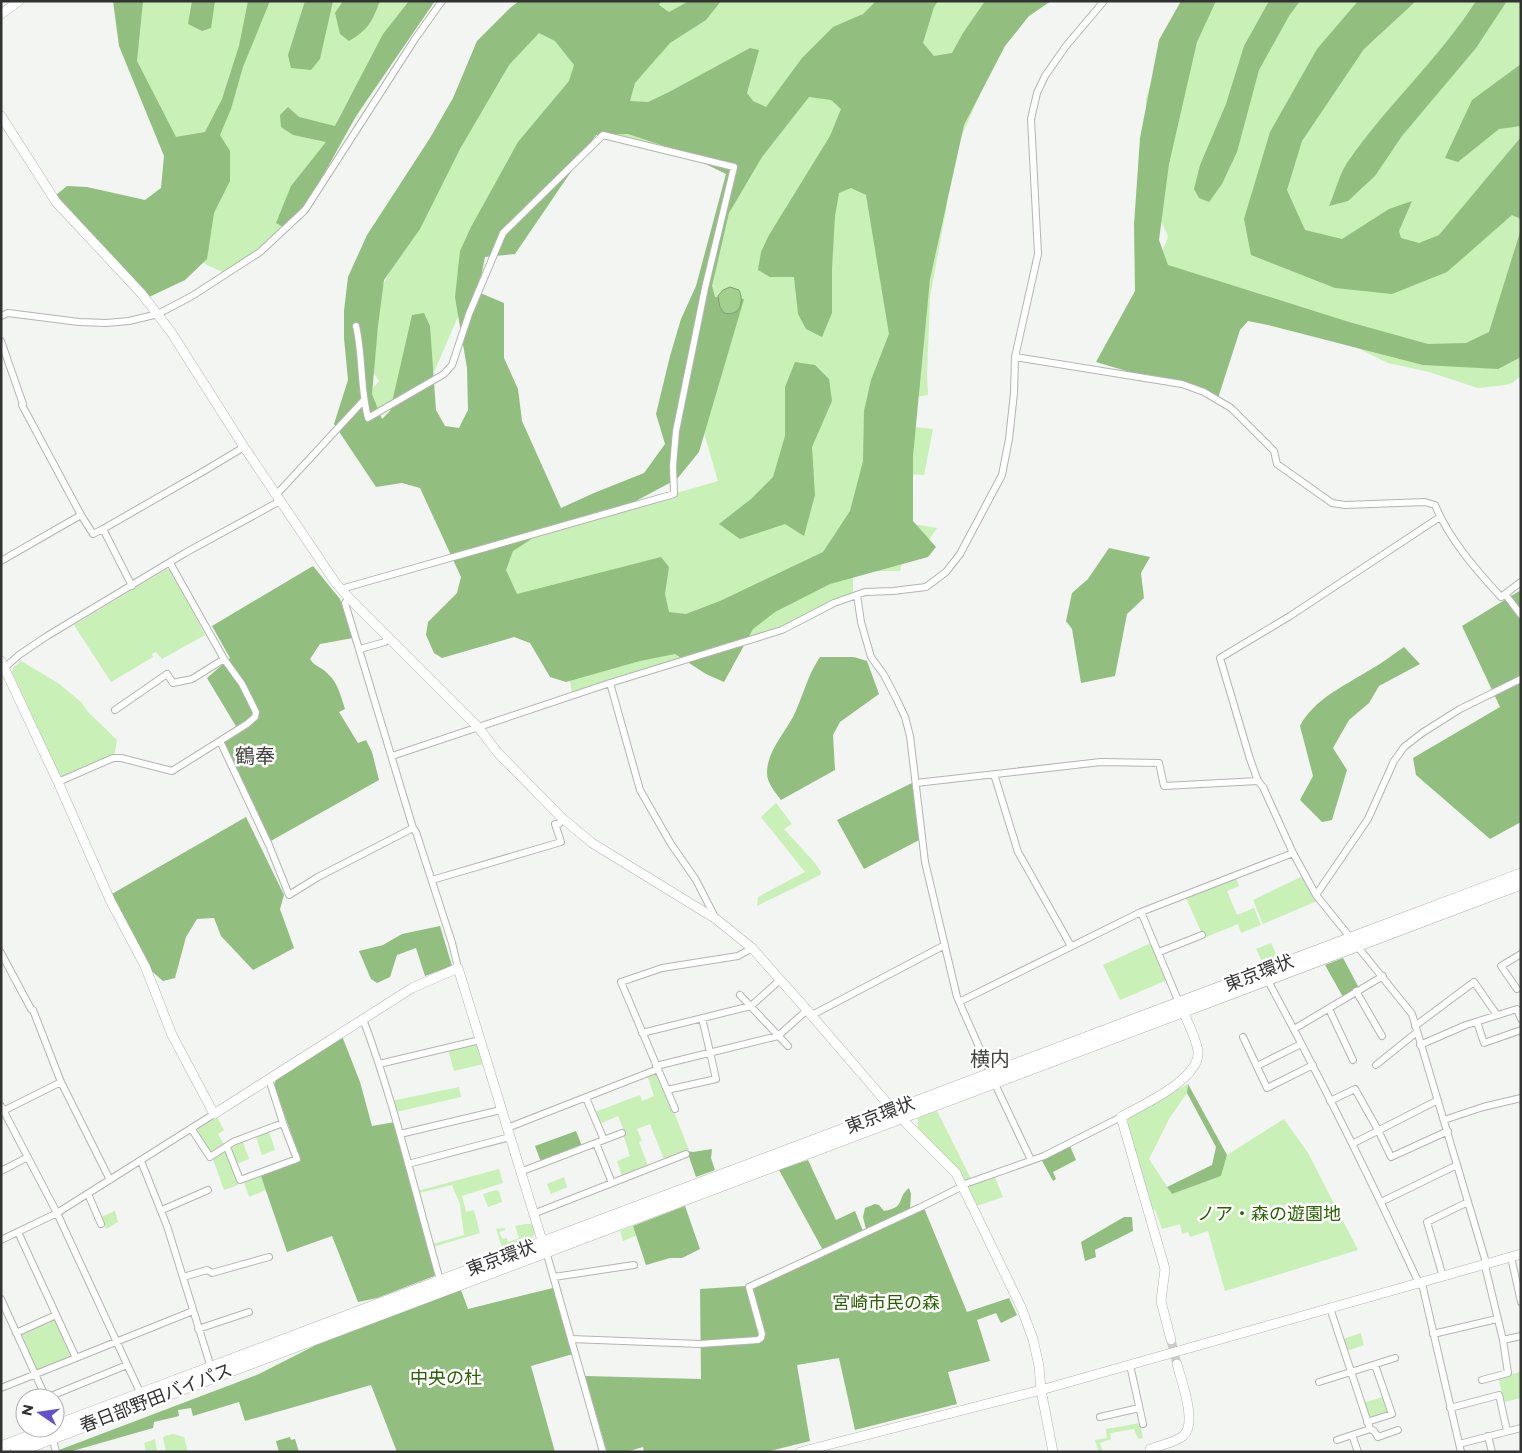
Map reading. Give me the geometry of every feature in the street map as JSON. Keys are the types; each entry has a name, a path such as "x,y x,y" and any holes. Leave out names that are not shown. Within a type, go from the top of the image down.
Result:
{"highway":[{"name":"東京環状","path":"1181,1007 1267,979 1521,874"},
{"name":"東京環状","path":"240,1361 309,1340 544,1247 896,1114 1354,942 1521,884"},
{"name":"東京環状","path":"240,1361 440,1280 544,1247"},
{"path":"65,1416 325,1318 376,1305"},
{"path":"34,1452 55,1448 252,1370 309,1340"},
{"name":"春日部野田バイパス","path":"65,1422 240,1361"},
{"name":"春日部野田バイパス","path":"16,1452 240,1361"},
{"path":"1,1439 15,1434"},
{"path":"1,1447 25,1438"}],"street":[{"path":"1,14 19,1"},
{"path":"1,316 8,313 79,322 106,323 129,321 158,314 192,296 260,252 305,210 415,39 442,1"},
{"path":"392,756 610,683 782,630 834,603 865,592 926,587 946,572 960,554 1002,475 1011,427 1015,357 1038,254 1031,126 1037,93 1045,76 1066,46 1104,1"},
{"path":"1,116 56,202 106,254 158,314 325,568 349,598 478,727 498,753 562,818 592,844 716,919 752,948 810,1012 896,1114 956,1173 1021,1307 1033,1339 1054,1452"},
{"path":"341,589 674,494 673,466 676,431 705,288 734,168 603,135 503,233 469,314 452,365 444,374 368,418 364,400 362,364 356,326"},
{"path":"1,342 22,405 93,534 204,472 244,447"},
{"path":"1015,357 1182,384 1204,392 1232,408 1274,451 1277,464 1332,503 1345,505 1425,502 1435,505 1452,536 1485,580 1501,597 1521,582"},
{"path":"214,1114 172,1035 145,966 110,900 58,782 2,666 47,636 278,498 364,400"},
{"path":"1,561 81,515"},
{"path":"1440,517 1298,611 1220,658 1258,781 1263,787 1293,853 1316,895 1412,1014 1485,1259 1502,1340 1508,1373 1482,1380"},
{"path":"104,529 132,586"},
{"path":"58,782 113,758 121,758 172,771 247,724 255,717 256,712 242,684 224,659 170,563"},
{"path":"1505,594 1521,615"},
{"path":"857,595 861,622 871,656 884,675 905,717 910,736 925,862 959,1002 1031,1160"},
{"path":"349,598 345,603 413,828 416,832 452,943 508,1133 554,1278 603,1452"},
{"path":"360,649 384,642 388,638"},
{"path":"115,710 166,674 173,682 192,679 224,659"},
{"path":"1316,895 1368,819 1394,761 1404,747 1460,709 1521,679"},
{"path":"610,683 640,790 671,844 696,880 716,919"},
{"path":"220,741 289,895 318,877 413,828"},
{"path":"916,783 1101,762 1128,761 1159,763 1164,786 1258,781"},
{"path":"994,774 1018,852 1071,946"},
{"path":"432,880 561,842 556,824 559,824 562,818"},
{"path":"959,1002 1141,912 1293,853"},
{"path":"571,1339 700,1344 758,1340 762,1334 749,1287 962,1186 1044,1156 1121,1117 1184,1080 1195,1066 1198,1049 1141,912"},
{"path":"1159,952 1202,935"},
{"path":"408,1164 508,1133 657,1067 778,1036 810,1012 945,945"},
{"path":"675,1109 621,982 662,968 738,956 752,948"},
{"path":"1,952 30,1008 33,1010 61,1082 110,1180"},
{"path":"1517,989 1501,966 1521,954"},
{"path":"1,1240 57,1213 88,1194 412,988 458,968"},
{"path":"1294,1030 1383,976"},
{"path":"1267,979 1352,1144 1423,1288 1461,1452"},
{"path":"642,1033 751,1006 780,980"},
{"path":"1376,1065 1416,1029 1474,982 1497,1015"},
{"path":"1356,992 1382,1036"},
{"path":"740,995 788,1046"},
{"path":"1420,1045 1516,1008 1521,1019"},
{"path":"1329,1009 1353,1060"},
{"path":"667,1090 716,1079 702,1018"},
{"path":"363,1019 400,1134 440,1280"},
{"path":"1477,1022 1484,1043 1521,1030"},
{"path":"1243,1036 1267,1088 1312,1065"},
{"path":"379,1064 480,1040"},
{"path":"1257,1066 1301,1044"},
{"path":"226,1147 240,1180 297,1159 268,1079"},
{"path":"61,1082 2,1109 57,1213 138,1388"},
{"path":"1330,1101 1355,1089 1391,1157 1448,1131"},
{"path":"586,1098 604,1140"},
{"path":"1444,1120 1483,1107 1521,1098"},
{"path":"1352,1144 1438,1100"},
{"path":"400,1134 501,1110"},
{"path":"1121,1117 1165,1269 1161,1301 1171,1340"},
{"path":"191,1128 210,1158 233,1142 283,1123"},
{"path":"520,1172 622,1133"},
{"path":"596,1143 612,1183"},
{"path":"533,1214 686,1154"},
{"path":"1,1171 28,1157"},
{"path":"141,1161 162,1210 209,1361"},
{"path":"1381,1202 1457,1165"},
{"path":"162,1210 208,1190"},
{"path":"88,1194 101,1224"},
{"path":"1443,1277 1427,1222 1468,1202"},
{"path":"18,1232 76,1358"},
{"path":"800,1452 828,1448 1041,1390 1521,1254"},
{"path":"183,1277 207,1270 212,1273 269,1257"},
{"path":"1511,1257 1521,1302"},
{"path":"554,1278 634,1265"},
{"path":"1,1299 46,1398 127,1365"},
{"path":"1330,1308 1370,1429 1378,1437 1398,1430"},
{"path":"1,1388 193,1311"},
{"path":"198,1329 249,1312"},
{"path":"16,1333 56,1315"},
{"path":"1433,1334 1497,1319"},
{"path":"1502,1340 1521,1336"},
{"path":"1319,1382 1395,1358"},
{"path":"1130,1364 1142,1424"},
{"path":"1150,1449 1183,1436 1189,1428 1190,1416 1178,1364"},
{"path":"1368,1422 1392,1414 1375,1365"},
{"path":"1450,1408 1499,1395 1507,1431"},
{"path":"1100,1417 1139,1408"},
{"path":"1459,1444 1521,1428"},
{"path":"1337,1440 1370,1429"},
{"path":"1352,1435 1358,1452"},
{"path":"1488,1436 1492,1452"}],"green space":[{"path":"113,1 143,1 137,61 176,137 205,132 222,99 239,46 248,1 270,1 243,67 231,109 220,135 230,151 230,181 214,213 207,259 185,280 149,297 56,195 67,186 87,187 145,200 161,188 164,156 119,46"},
{"path":"126,1 434,1 367,100 289,222 253,259 242,268 227,274 205,264 182,225 171,133 129,68"},
{"path":"192,1 215,1 211,28 202,31 188,24"},
{"path":"305,1 333,1 320,59 311,70 291,68 288,55"},
{"path":"343,1 380,1 369,25 349,41 340,34 335,13"},
{"path":"409,1 435,1 356,116 298,221 285,228 276,223 291,186 326,142 293,135 281,127 280,115 288,107 299,117 335,126 383,34"},
{"path":"519,1 661,1 659,5 669,12 689,1 721,1 706,20 670,43 635,83 630,101 648,102 750,48 759,50 747,93 753,101 766,107 802,58 833,27 863,14 876,1 938,1 934,7 923,43 934,56 952,53 985,1 1051,1 1029,16 1005,46 964,125 930,279 913,456 913,521 936,547 928,557 830,584 775,612 753,629 724,682 706,674 675,654 640,661 566,682 550,677 530,643 514,637 442,658 434,653 426,635 428,622 457,593 461,577 420,488 402,483 376,487 334,424 348,380 344,338 344,311 348,277 367,235 430,138 453,98 477,41","holes":["539,33 555,41 574,65 569,81 518,142 471,227 460,251 455,297 467,368 468,410 459,428 445,426 436,410 430,326 424,313 412,315 390,411 382,419 372,394 384,280 420,229 460,149 509,65","809,97 831,100 841,109 830,136 769,235 761,252 758,270 770,277 794,277 798,314 806,329 822,337 832,313 835,216 839,193 851,188 866,195 889,334 871,380 864,411 863,461 850,511 823,552 720,601 686,614 669,612 665,594 669,567 661,557 517,594 506,570 513,551 547,529 634,502 677,479 699,452 744,299 715,297 712,286 729,213 762,157","628,134 679,151 726,174 696,286 681,319 670,356 656,414 665,444 644,473 561,508 522,421 518,389 504,358 504,303 478,292 485,257 515,254 596,135"]},
{"path":"557,1 1021,1 951,160 946,210 930,297 928,395 910,398 915,427 933,429 924,475 906,474 901,522 937,528 915,560 903,560 900,571 853,571 853,594 806,613 788,625 572,693 557,607 478,603 465,554 718,481 684,365 735,165 591,129 484,256 435,370 424,382 374,414 352,412 379,381 361,353 362,333 421,200 514,50"},
{"path":"1181,1 1216,1 1197,42 1169,164 1159,240 1168,265 1349,322 1428,344 1466,343 1489,332 1521,229 1521,357 1498,369 1423,365 1248,321 1240,330 1218,398 1096,362 1135,291 1134,225 1140,138 1159,40"},
{"path":"1190,1 1521,1 1521,376 1506,385 1478,388 1429,372 1388,363 1288,314 1196,299 1158,258 1168,236 1153,204 1146,148 1146,98 1153,78"},
{"path":"1269,1 1300,1 1289,16 1259,70 1237,152 1222,184 1209,202 1199,198 1194,189 1200,165 1226,104 1244,46"},
{"path":"1358,1 1416,1 1364,49 1302,141 1287,190 1305,230 1342,239 1389,209 1412,201 1399,231 1401,238 1419,243 1439,235 1521,137 1521,219 1512,215 1447,272 1392,294 1335,288 1251,255 1244,219 1270,132 1317,49"},
{"path":"1476,1 1507,1 1476,48 1402,136 1375,176 1348,201 1329,206 1347,163 1362,142 1446,43"},
{"path":"1521,64 1521,126 1499,129 1458,162 1445,158 1472,100"},
{"path":"795,362 815,365 829,379 832,401 812,447 815,495 804,536 785,524 740,539 719,524 751,499 773,477 785,436 785,387"},
{"path":"1109,548 1150,557 1141,573 1144,598 1127,614 1115,676 1081,683 1072,629 1066,621 1072,593 1088,579"},
{"path":"313,566 340,599 353,638 320,644 310,659 326,672 339,690 345,709 339,712 358,743 366,740 372,752 379,780 269,842 224,743 240,733 207,678 230,658 212,626"},
{"path":"167,569 171,570 205,635 162,659 156,652 152,654 153,657 111,682 74,625"},
{"path":"1521,590 1521,822 1490,839 1416,775 1413,758 1500,707 1462,626"},
{"path":"1404,647 1420,664 1379,686 1369,703 1349,720 1333,748 1347,770 1332,820 1322,822 1300,800 1313,776 1300,726 1306,716 1321,701"},
{"path":"820,657 854,657 867,661 879,694 840,722 833,735 835,770 781,800 768,780 768,765 776,744 793,717"},
{"path":"21,661 58,683 81,702 88,712 117,740 114,757 60,777 12,672 13,668"},
{"path":"914,782 916,815 919,817 921,839 864,869 837,820"},
{"path":"776,803 792,824 784,829 821,872 820,875 757,906 758,897 805,872 761,817"},
{"path":"246,817 284,895 280,909 294,948 253,970 221,936 214,918 197,919 186,937 175,978 163,981 148,968 110,895"},
{"path":"1303,876 1317,901 1263,924 1253,900"},
{"path":"1236,878 1239,886 1227,891 1237,915 1254,908 1261,925 1241,933 1238,924 1204,938 1186,898"},
{"path":"440,926 452,966 425,976 416,948 397,955 390,977 377,983 371,979 359,951 383,945 402,934"},
{"path":"1153,942 1167,980 1120,1000 1103,965"},
{"path":"1271,943 1278,958 1263,964 1256,949"},
{"path":"1343,958 1359,988 1343,997 1325,965"},
{"path":"342,1036 360,1082 372,1126 395,1122 437,1275 377,1298 358,1302 332,1236 287,1252 261,1176 301,1161 274,1085 276,1080"},
{"path":"477,1044 483,1064 454,1071 448,1049"},
{"path":"659,1074 689,1150 664,1159 650,1124 637,1129 642,1141 639,1142 648,1166 622,1176 617,1161 630,1156 623,1134 625,1133 618,1116 600,1124 595,1112 640,1095 642,1101 654,1096 647,1075"},
{"name":"ノア・森の遊園地","path":"1188,1084 1187,1093 1169,1119 1149,1159 1172,1194 1221,1176 1227,1155 1284,1119 1308,1153 1358,1250 1225,1291 1208,1231 1190,1237 1188,1232 1182,1234 1180,1224 1162,1229 1156,1212 1150,1204 1128,1125 1128,1117"},
{"path":"1188,1084 1227,1155 1221,1176 1172,1194 1167,1187 1212,1165 1216,1147 1187,1093"},
{"path":"459,1087 461,1097 396,1112 393,1101"},
{"path":"937,1111 971,1179 963,1179 955,1166 918,1128 918,1118"},
{"path":"217,1117 224,1130 218,1134 224,1145 210,1152 197,1132 198,1128"},
{"path":"576,1131 582,1146 541,1162 535,1146"},
{"path":"269,1132 275,1150 262,1155 256,1137"},
{"path":"243,1142 249,1159 237,1164 231,1150 232,1147"},
{"path":"1070,1146 1076,1160 1053,1172 1056,1179 1053,1181 1041,1159"},
{"path":"712,1149 711,1158 715,1170 696,1177 687,1151"},
{"path":"222,1152 226,1153 238,1185 224,1190 213,1159"},
{"name":"宮崎市民の森","path":"808,1160 836,1220 855,1211 863,1231 845,1239 924,1208 967,1312 1009,1298 1017,1315 1001,1323 996,1313 977,1320 990,1361 948,1372 957,1404 855,1430 839,1358 797,1365 810,1441 766,1452 644,1452 643,1447 626,1452 607,1452 585,1376 701,1379 700,1289 746,1286 747,1288 824,1252 779,1170"},
{"path":"499,1169 503,1183 462,1196 466,1212 474,1210 480,1233 433,1247 417,1191","holes":["452,1185 460,1204 464,1235 433,1244 419,1193"]},
{"path":"994,1175 1003,1197 977,1206 968,1188 969,1185"},
{"path":"261,1176 266,1190 249,1197 244,1182"},
{"path":"564,1177 567,1187 551,1194 547,1184"},
{"path":"909,1188 911,1194 910,1210 866,1229 863,1217 865,1208 875,1204 879,1205 884,1211 896,1207"},
{"path":"496,1190 499,1191 502,1202 488,1207 483,1194"},
{"path":"685,1206 700,1249 682,1258 670,1258 646,1265 633,1226"},
{"path":"115,1211 118,1222 106,1229 101,1217"},
{"path":"1124,1217 1132,1217 1133,1231 1095,1250 1096,1257 1085,1261 1081,1242"},
{"path":"533,1224 535,1233 531,1240 503,1250 496,1229 504,1228 505,1230 499,1232 503,1239 507,1238 508,1242 519,1238 515,1226"},
{"path":"633,1226 637,1235 623,1241 620,1231"},
{"name":"中央の杜","path":"553,1288 573,1354 531,1366 555,1452 397,1452 371,1385 245,1421 239,1402 193,1416 191,1408 178,1410 179,1416 154,1422 153,1428 69,1452 60,1452 59,1450 259,1374 316,1345 461,1290 468,1309"},
{"path":"53,1320 56,1321 70,1357 39,1370 36,1369 22,1335"},
{"path":"1361,1333 1364,1345 1350,1350 1346,1349 1343,1339"},
{"path":"1521,1372 1521,1398 1504,1402 1498,1377"},
{"path":"1383,1397 1389,1411 1388,1414 1369,1420 1363,1403"},
{"path":"1140,1423 1143,1438 1138,1439 1134,1429 1110,1433 1111,1439 1100,1443 1103,1452 1099,1452 1095,1440 1107,1438 1106,1429"},
{"path":"173,1434 184,1437 188,1452 166,1452 163,1438"},
{"path":"290,1437 291,1440 295,1439 299,1452 279,1452 276,1441"},
{"path":"155,1439 157,1452 146,1452 144,1443"}],"shaded area":[{"path":"730,287 739,290 741,304 737,311 729,314 724,313 720,307 718,296 723,290"}],"tunnel":[{"path":"1171,1340 1177,1364"}],"district":[{"name":"鶴奉","path":"255,756"},
{"name":"横内","path":"990,1059"}]}
